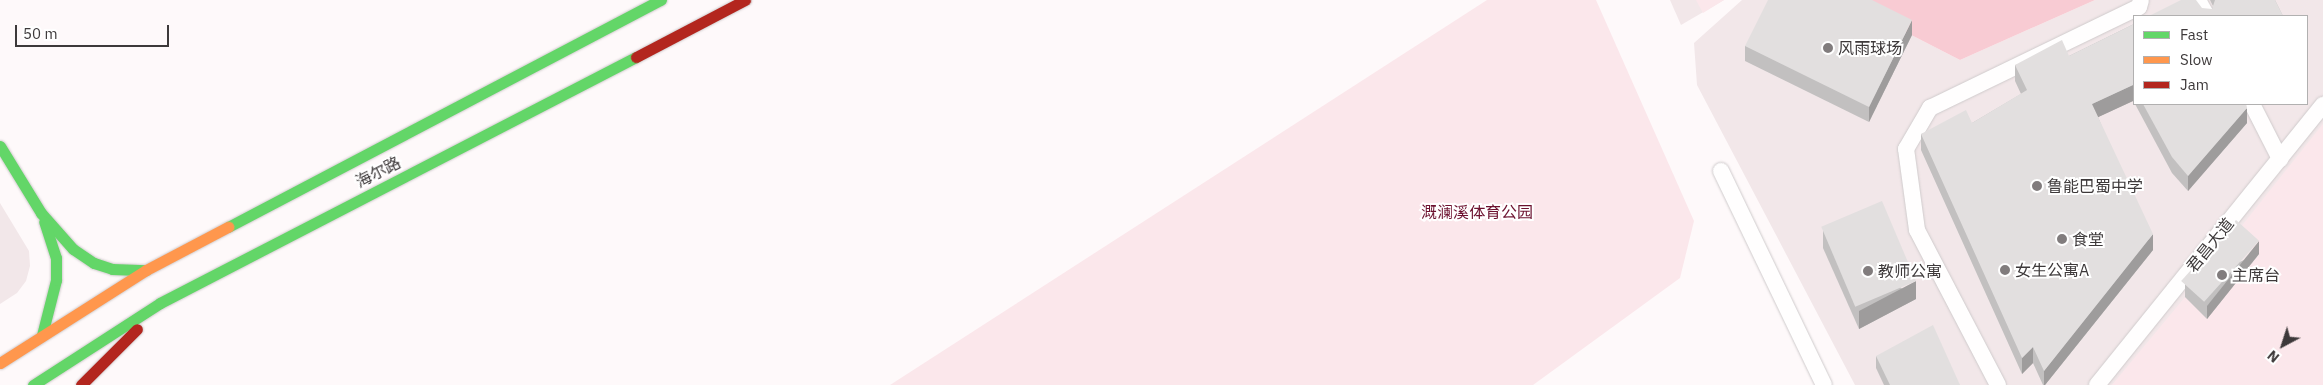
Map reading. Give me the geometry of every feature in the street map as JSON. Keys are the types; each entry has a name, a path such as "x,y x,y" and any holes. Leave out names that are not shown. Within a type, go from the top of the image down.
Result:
{"main road":[{"name":"海尔路","path":"0,363 146,270 661,0"},
{"name":"海尔路","path":"33,385 160,303 745,0"},
{"path":"0,146 41,213 73,249 94,263 112,269 146,270"},
{"path":"8,342 42,335 56,280 56,258 41,213"},
{"path":"81,385 160,303"}],"street":[{"path":"1998,385 1917,230 1906,149 1930,108 2139,7 2141,0"},
{"path":"2198,0 2206,15"},
{"path":"2253,105 2280,159"},
{"name":"君昌大道","path":"2097,385 2323,105"},
{"path":"1721,171 1824,385"}],"shaded area":[{"path":"1670,0 1724,0 1681,25"},
{"name":"鲁能巴蜀中学","path":"1742,0 1843,0 1960,60 2095,0 2323,0 2323,385 1855,385 1697,85 1694,43"},
{"path":"1843,0 2095,0 1960,60"},
{"path":"0,203 29,251 30,266 26,281 17,293 0,304"}],"green space":[{"name":"溉澜溪体育公园","path":"1487,0 1596,0 1694,221 1680,278 1533,385 890,385"},
{"path":"1696,0 1724,0 1703,13"},
{"path":"2323,124 2323,385 2112,385 2185,297 2207,318 2259,255 2236,233"}],"building":[{"name":"风雨球场","path":"1768,0 1872,0 1912,20 1869,107 1745,46"},
{"path":"2181,0 2196,0 2202,8 2212,9 2215,0 2275,0 2282,15 2151,15"},
{"name":"食堂","path":"2133,24 2133,85 2092,104 2153,234 2044,371 2033,347 2022,358 1921,134 1966,110 1972,123 2027,90 2015,65 2062,40 2069,56"},
{"path":"2144,105 2246,105 2247,108 2188,176 2172,157"},
{"path":"1882,201 1916,281 1855,307 1821,227"},
{"path":"2236,220 2259,241 2204,302 2181,281"},
{"path":"1933,325 1960,385 1890,385 1876,356"}],"traffic: fast":[{"path":"228,227 661,0"},
{"path":"33,385 160,303 636,57"},
{"path":"0,146 41,213 73,249 94,263 112,269 146,270"},
{"path":"42,335 56,280 56,258 44,222"}],"traffic: slow":[{"path":"0,363 146,270 228,227"}],"traffic: jam":[{"path":"636,57 745,0"},
{"path":"81,385 137,329"}],"place":[{"name":"风雨球场","path":"1828,48"},
{"name":"鲁能巴蜀中学","path":"2037,186"},
{"name":"食堂","path":"2062,239"},
{"name":"女生公寓A","path":"2005,270"},
{"name":"教师公寓","path":"1868,271"},
{"name":"主席台","path":"2222,275"}]}
